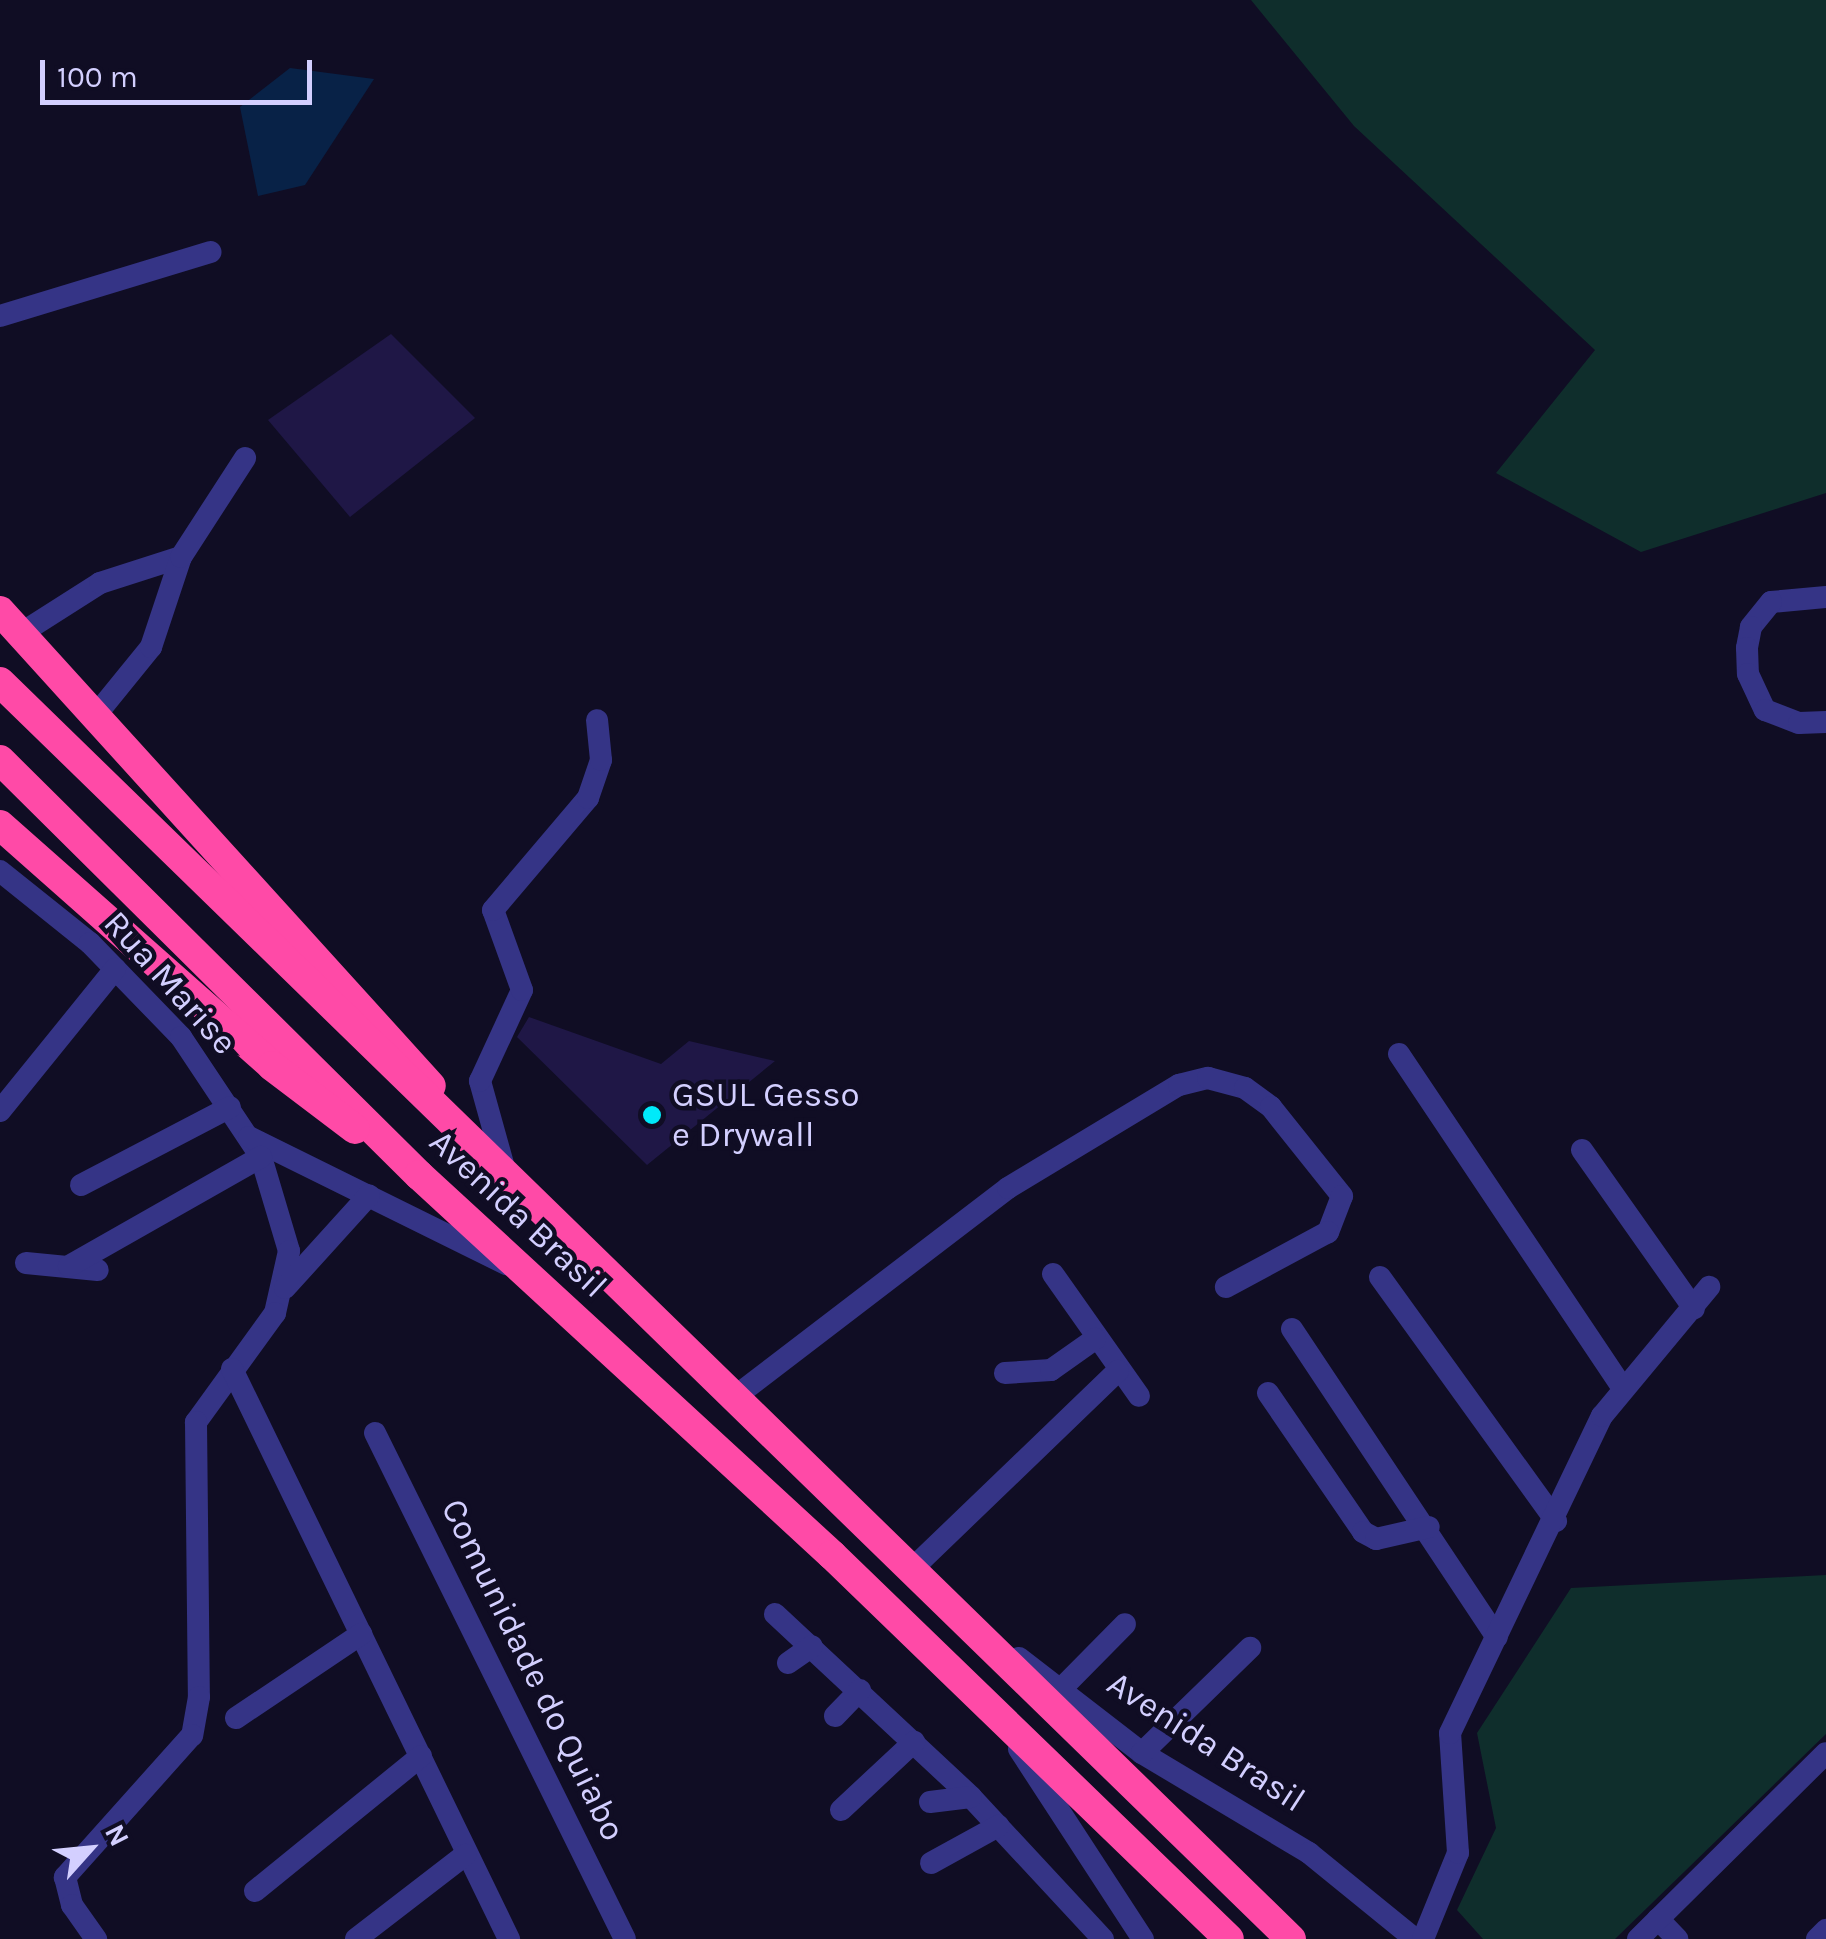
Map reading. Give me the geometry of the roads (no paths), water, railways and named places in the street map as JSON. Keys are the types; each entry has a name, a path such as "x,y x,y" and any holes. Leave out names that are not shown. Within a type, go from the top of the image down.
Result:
{"highway":[{"path":"10,622 395,1038 469,1142"},
{"name":"Avenida Brasil","path":"0,682 508,1184 1292,1939"},
{"name":"Avenida Brasil","path":"0,760 419,1174 996,1712 1229,1939"},
{"path":"0,825 306,1094 419,1174"}],"street":[{"path":"0,316 211,252"},
{"path":"95,716 151,647 181,557 245,458"},
{"path":"10,622 100,582 181,557"},
{"path":"1826,597 1771,602 1751,627 1747,648 1748,674 1766,710 1800,723 1826,722"},
{"path":"508,1184 480,1081 522,990 493,910 588,798 601,760 597,720"},
{"name":"Rua Marise","path":"0,871 115,969 181,1037 230,1107 255,1147 286,1220 285,1288"},
{"path":"0,1111 115,969"},
{"path":"181,1037 206,1006"},
{"path":"1399,1054 1622,1387"},
{"path":"732,1398 1008,1188 1179,1085 1208,1078 1246,1088 1271,1107 1342,1196 1328,1232 1226,1288"},
{"path":"80,1185 230,1107"},
{"path":"69,1266 255,1147 369,1195 527,1274"},
{"path":"1582,1150 1694,1309"},
{"path":"96,1939 72,1906 65,1877 182,1751 198,1716 196,1422 285,1288 369,1195"},
{"path":"26,1263 98,1270"},
{"path":"1053,1274 1095,1339 1140,1396"},
{"path":"1380,1278 1556,1521"},
{"path":"1423,1939 1458,1853 1450,1733 1622,1387 1710,1287"},
{"path":"1292,1330 1429,1527 1497,1637"},
{"path":"1005,1373 1052,1370 1095,1339"},
{"path":"232,1369 509,1939"},
{"path":"912,1569 1118,1371"},
{"path":"1268,1393 1363,1532 1390,1538 1429,1527"},
{"name":"Comunidade do Quiabo","path":"375,1434 625,1939"},
{"name":"Avenida Brasil","path":"953,1609 1142,1752 1309,1853 1415,1939"},
{"path":"775,1614 971,1797 1102,1939"},
{"path":"1061,1689 1125,1624"},
{"path":"236,1718 361,1634"},
{"path":"788,1663 812,1646"},
{"path":"1142,1752 1250,1648"},
{"path":"836,1716 860,1690"},
{"name":"Avenida Brasil","path":"996,1712 1143,1939"},
{"path":"841,1810 914,1742"},
{"path":"1638,1939 1826,1753"},
{"path":"256,1891 421,1756"},
{"path":"930,1802 971,1797"},
{"path":"930,1863 998,1826"},
{"path":"356,1939 465,1855"},
{"path":"1658,1919 1678,1939"},
{"path":"1817,1939 1826,1930"}],"water":[{"path":"290,68 374,79 305,185 258,196 240,107"}],"place":[{"name":"GSUL Gesso e Drywall","path":"652,1115"}]}
